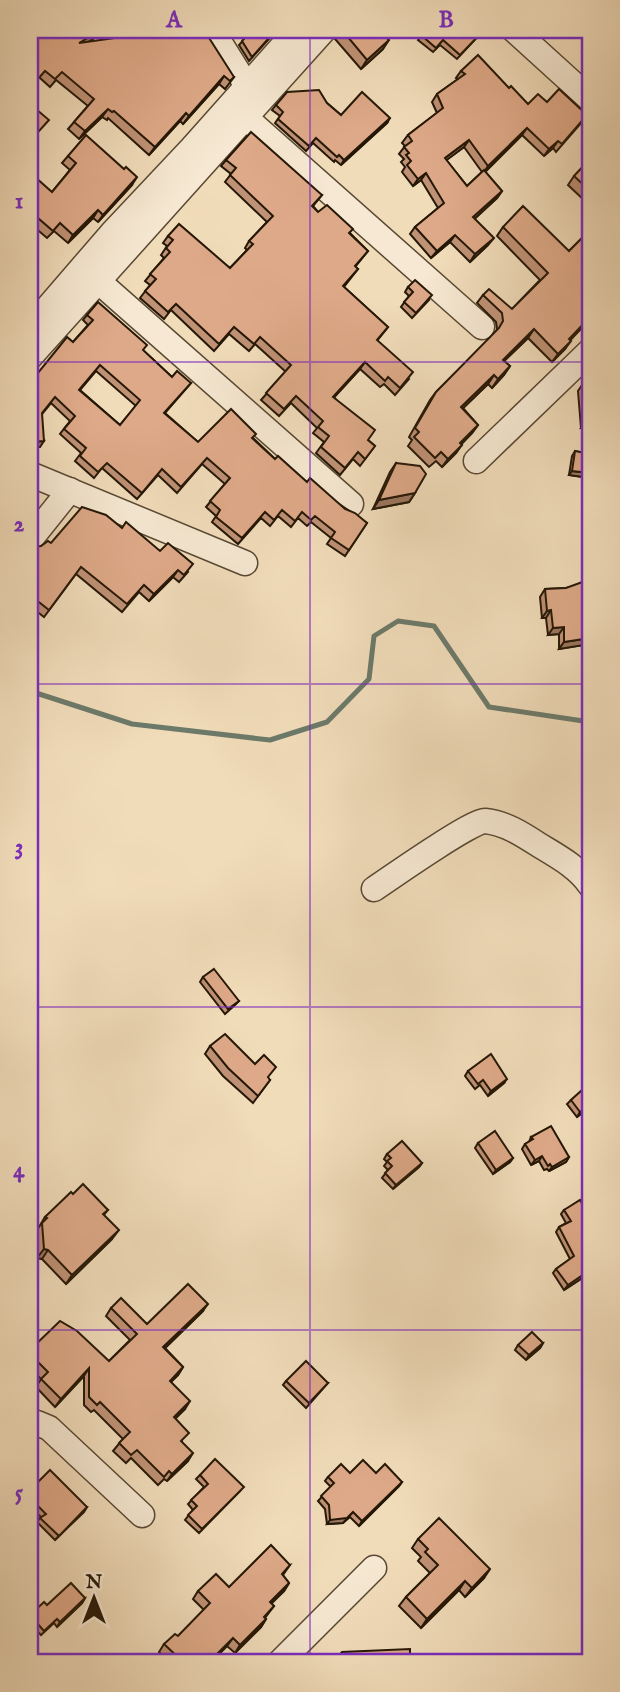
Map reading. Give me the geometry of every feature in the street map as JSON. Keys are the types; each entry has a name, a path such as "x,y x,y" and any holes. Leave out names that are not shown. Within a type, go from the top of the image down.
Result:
{"street":[{"path":"212,30 247,86"},
{"path":"30,328 112,233 297,30"},
{"path":"30,358 324,30"},
{"path":"514,30 590,99"},
{"path":"245,117 482,327"},
{"path":"98,281 351,504"},
{"path":"476,461 590,351"},
{"path":"30,474 245,563"},
{"path":"30,540 70,490"},
{"path":"374,889 462,830 482,821 500,824 519,832 571,865 590,885"},
{"path":"30,1425 37,1423 49,1428 142,1515"},
{"path":"280,1662 374,1568"}],"building":[{"path":"40,30 101,30 79,43 150,33 152,30 204,30 234,77 230,81 224,76 189,116 186,113 155,147 114,111 108,109 85,131 74,122 94,99 62,72 55,79 45,71 30,88 30,42"},
{"path":"252,30 276,30 252,57 242,41"},
{"path":"342,30 388,30 383,34 389,40 367,60"},
{"path":"426,30 484,30 460,55 443,40 436,48 421,35"},
{"path":"478,55 528,104 538,94 547,102 559,89 587,115 562,144 558,141 549,149 527,128 488,166 469,140 445,158 467,186 484,170 502,191 473,217 494,238 475,254 455,235 437,251 415,227 444,203 426,173 418,179 407,165 411,161 404,147 412,141 408,135 443,108 437,94 465,74 461,71"},
{"path":"319,90 327,103 341,115 362,92 390,118 344,160 316,138 309,146 278,119 283,112 276,105 287,92"},
{"path":"30,104 49,120 30,141"},
{"path":"251,132 322,195 312,206 318,212 327,205 353,229 349,233 368,251 355,266 358,269 343,286 388,327 377,340 413,372 400,388 388,377 385,381 365,362 333,397 375,430 368,440 375,446 365,459 358,452 345,468 321,447 329,436 318,427 323,421 296,396 284,409 266,393 291,365 260,337 254,344 234,327 219,344 176,304 168,312 145,291 156,279 150,274 170,252 166,248 173,240 168,236 179,224 230,268 253,244 249,241 273,216 230,175 236,168 226,160"},
{"path":"86,135 137,177 103,215 98,210 73,235 60,223 53,231 39,219 30,229 30,183 35,177 52,192 76,163 68,156"},
{"path":"590,159 590,191 574,176"},
{"path":"523,206 569,251 590,230 590,317 558,354 534,329 503,360 510,366 498,379 494,375 461,407 478,425 448,459 441,452 435,458 414,437 419,432 415,428 436,392 503,321 502,313 483,295 489,289 512,309 548,273 503,227"},
{"path":"415,280 432,295 416,313 404,302 413,292 408,287"},
{"path":"98,302 147,345 143,350 172,377 177,371 191,383 164,413 198,442 231,409 256,434 252,438 275,459 278,456 307,482 310,478 345,509 367,523 349,550 331,538 335,532 315,516 311,520 302,512 295,521 282,510 274,520 265,512 242,538 216,517 220,510 210,501 230,478 207,458 181,487 162,469 142,493 107,463 98,472 80,456 86,448 64,429 75,416 55,397 42,413 44,441 30,442 30,377 35,371 38,373 67,337 73,342 93,320 87,315","holes":["100,365 140,400 120,425 79,390"]},
{"path":"584,382 590,382 590,419 587,419"},
{"path":"575,451 590,454 590,473 572,471"},
{"path":"396,463 420,466 426,474 415,493 379,500"},
{"path":"82,507 106,515 122,528 126,522 160,551 168,543 193,564 184,575 178,570 154,594 144,585 127,604 81,567 49,610 30,595 30,554 35,547 48,541 51,543"},
{"path":"588,580 590,638 564,642 564,627 553,628 551,610 547,611 545,589 566,588"},
{"path":"214,969 239,1001 228,1009 203,977"},
{"path":"225,1034 255,1064 264,1055 276,1067 258,1096 228,1068 210,1046"},
{"path":"491,1054 507,1079 491,1091 483,1080 478,1084 468,1071"},
{"path":"582,1090 590,1105 580,1112 571,1100"},
{"path":"551,1126 569,1157 552,1167 550,1164 548,1166 542,1156 535,1160 525,1144 533,1139 531,1137"},
{"path":"495,1131 513,1158 496,1170 478,1143"},
{"path":"402,1141 422,1163 396,1185 385,1173 392,1166 387,1161 391,1158 387,1154"},
{"path":"83,1184 108,1210 103,1214 119,1230 72,1275 44,1249 42,1223 71,1192 73,1194"},
{"path":"580,1200 583,1205 590,1201 590,1270 568,1285 556,1269 574,1256 559,1227 571,1221 564,1210"},
{"path":"188,1284 208,1304 163,1347 183,1367 170,1381 190,1401 174,1417 189,1433 181,1441 193,1453 172,1474 169,1471 164,1477 137,1450 131,1455 119,1443 130,1432 100,1402 97,1405 89,1397 89,1368 61,1399 41,1379 48,1372 30,1354 30,1350 60,1321 77,1331 109,1361 137,1334 111,1308 121,1298 147,1324"},
{"path":"532,1332 543,1343 529,1355 518,1345"},
{"path":"306,1361 328,1383 309,1403 286,1381"},
{"path":"215,1459 244,1487 202,1529 188,1515 197,1506 191,1500 208,1484 200,1475"},
{"path":"363,1460 376,1473 385,1464 402,1482 362,1521 353,1512 347,1518 330,1520 329,1505 321,1496 334,1483 328,1477 341,1464 350,1473"},
{"path":"50,1470 87,1507 59,1536 40,1518 46,1514 30,1498 30,1490"},
{"path":"439,1518 490,1569 472,1588 465,1581 427,1619 406,1597 438,1565 425,1552 428,1549 418,1539"},
{"path":"271,1545 290,1565 282,1574 289,1583 270,1602 274,1606 264,1617 266,1619 240,1645 233,1638 209,1662 183,1662 164,1644 175,1634 178,1636 210,1603 198,1591 216,1574 229,1587"},
{"path":"71,1583 85,1598 60,1622 57,1619 44,1631 30,1615 44,1602 47,1605"},
{"path":"410,1649 410,1662 333,1662 342,1652"}],"waterway":[{"path":"30,694 33,692 132,724 270,740 327,722 369,679 374,636 398,621 434,626 489,707 590,722"}]}
